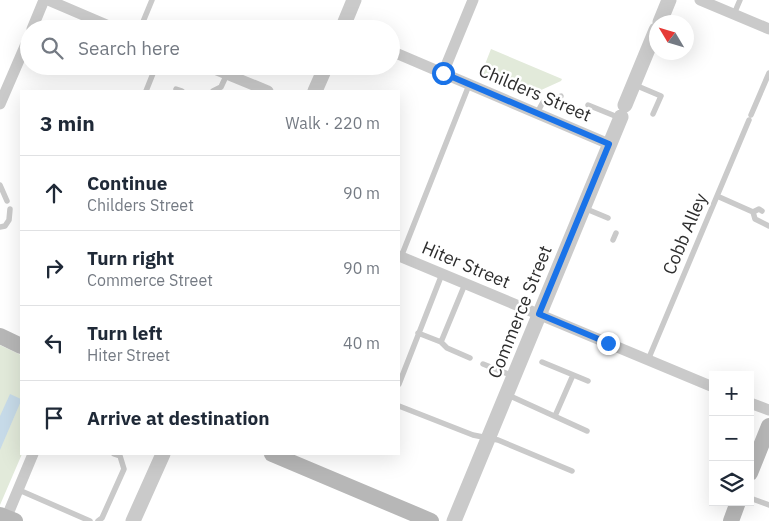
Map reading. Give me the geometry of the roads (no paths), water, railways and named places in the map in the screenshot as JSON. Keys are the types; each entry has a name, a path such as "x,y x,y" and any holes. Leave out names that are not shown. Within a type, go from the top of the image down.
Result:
{"main road":[{"path":"0,336 20,346"},
{"path":"754,466 761,454 769,426"},
{"path":"274,455 431,521"},
{"path":"731,521 737,506"}],"street":[{"path":"36,20 46,0 94,20"},
{"path":"443,73 473,0"},
{"path":"663,15 669,0"},
{"path":"700,0 769,29"},
{"path":"345,20 350,1"},
{"name":"Commerce Street","path":"454,521 649,47"},
{"name":"Childers Street","path":"400,55 609,144"},
{"path":"0,104 20,58"},
{"path":"229,75 266,90"},
{"path":"315,90 322,75"},
{"name":"Hiter Street","path":"400,257 709,385"},
{"path":"754,404 769,410"},
{"path":"7,519 33,455"},
{"path":"133,521 162,455"}],"lane":[{"path":"144,20 152,0"},
{"path":"734,14 740,0"},
{"name":"Cobb Alley","path":"648,360 769,74"},
{"path":"146,90 152,75"},
{"path":"215,90 221,87 227,75"},
{"path":"634,84 661,96 653,114"},
{"path":"400,257 469,85"},
{"path":"176,88 180,90"},
{"path":"538,114 543,102 561,96"},
{"path":"588,105 622,113"},
{"path":"0,185 6,201"},
{"path":"717,196 753,212"},
{"path":"583,208 608,218"},
{"path":"0,226 5,226 9,220 10,209"},
{"path":"753,212 759,209 762,210"},
{"path":"753,212 755,219 769,226"},
{"path":"400,381 442,274"},
{"path":"442,342 465,284"},
{"path":"418,333 442,342 447,348 470,358"},
{"path":"542,362 588,382"},
{"path":"483,364 514,376"},
{"path":"555,416 573,375"},
{"path":"506,394 587,431"},
{"path":"400,406 473,435 498,440 572,470"},
{"path":"98,521 102,518 124,469 120,456 117,455"},
{"path":"19,490 90,521"},
{"path":"754,499 769,505"}],"water":[{"path":"10,394 20,399 20,403 0,450 0,416"}]}
